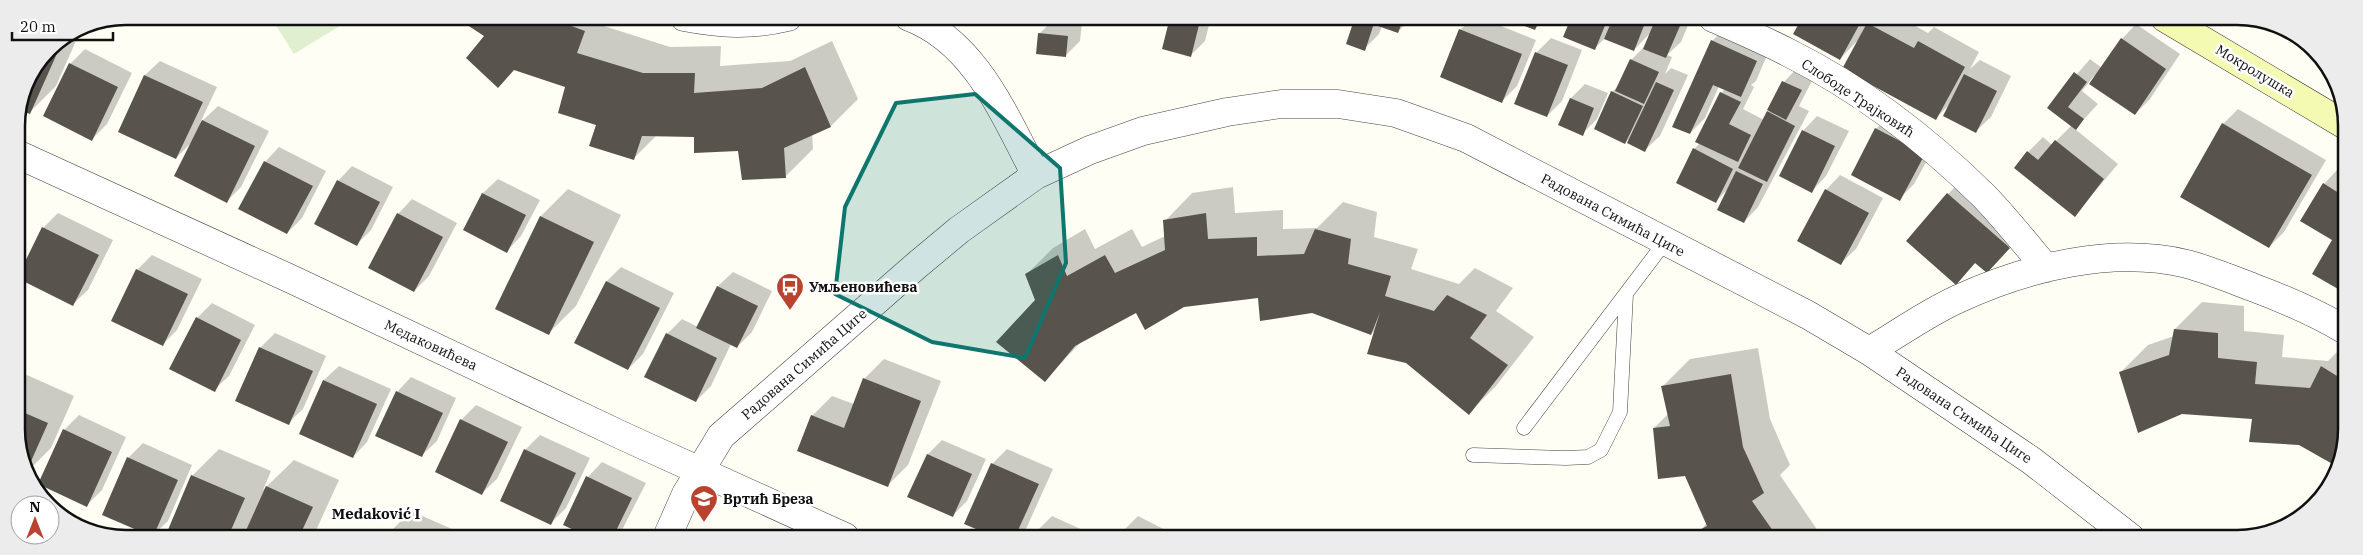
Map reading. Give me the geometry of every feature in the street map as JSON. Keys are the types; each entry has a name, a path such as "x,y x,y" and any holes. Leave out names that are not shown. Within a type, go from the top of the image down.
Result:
{"main road":[{"name":"Мокролушка","path":"2177,25 2338,121"}],"street":[{"path":"922,25 949,41 973,64 992,93 1036,175"},
{"name":"Слободе Трајковић","path":"1728,25 1790,53 1900,122 1945,159 1985,198 2046,268"},
{"name":"Радована Симића Циге","path":"670,530 699,470 721,436 959,230 1036,175 1090,150 1143,131 1227,112 1281,104 1338,104 1396,113 1466,138 1808,315 1869,351 2032,461 2121,530"},
{"name":"Медаковићева","path":"25,158 291,279 623,436 830,530"},
{"path":"1869,351 1957,299 1997,283 2046,268 2112,257 2156,259 2188,264 2314,311 2338,326"}],"lane":[{"path":"1524,428 1665,242"},
{"path":"1473,455 1566,458 1588,457 1601,450 1620,412 1626,294"}],"highlighted area":[{"path":"975,94 1060,168 1066,263 1025,358 932,342 835,294 845,207 896,103"}],"green space":[{"path":"276,25 341,25 294,54"}],"building":[{"path":"467,25 569,25 585,31 577,53 643,73 695,73 694,93 762,88 805,67 831,127 784,148 786,178 742,180 738,151 694,153 694,137 642,136 634,160 589,146 596,125 558,113 565,87 514,70 498,88 466,58 484,36"},
{"path":"1168,25 1199,25 1191,57 1162,49"},
{"path":"1352,25 1373,25 1365,51 1346,44"},
{"path":"1375,25 1401,25 1398,33"},
{"path":"1522,25 1537,25 1535,30"},
{"path":"1568,25 1605,25 1595,50 1563,37"},
{"path":"1610,25 1644,25 1634,51 1604,39"},
{"path":"1653,25 1680,26 1666,58 1643,49"},
{"path":"1798,25 1859,25 1840,60 1793,34"},
{"path":"1866,25 1871,25 1914,48 1918,41 1965,67 1936,120 1842,69"},
{"path":"1459,29 1522,54 1502,103 1440,77"},
{"path":"1038,33 1068,36 1066,57 1036,54"},
{"path":"2121,38 2166,69 2135,115 2089,84"},
{"path":"1711,40 1757,61 1741,97 1713,85 1690,134 1672,127"},
{"path":"58,51 30,114 26,113 28,100 35,81"},
{"path":"1535,52 1568,65 1547,117 1514,104"},
{"path":"1630,59 1659,72 1644,104 1615,91"},
{"path":"69,63 118,87 92,141 43,116"},
{"path":"2074,72 2087,82 2068,107 2084,119 2076,130 2047,108"},
{"path":"1964,74 1997,91 1976,133 1943,116"},
{"path":"144,75 203,102 176,159 118,132"},
{"path":"1782,81 1802,90 1786,120 1767,110"},
{"path":"1656,82 1674,90 1645,152 1627,143"},
{"path":"1611,91 1643,106 1625,144 1594,129"},
{"path":"1720,92 1741,102 1729,124 1751,135 1738,162 1695,142"},
{"path":"1570,98 1594,108 1583,136 1558,125"},
{"path":"1767,111 1795,126 1767,182 1738,168"},
{"path":"202,120 255,146 227,203 174,176"},
{"path":"2222,123 2312,175 2269,248 2180,197"},
{"path":"1875,128 1925,154 1900,201 1851,175"},
{"path":"1802,130 1835,146 1812,193 1779,176"},
{"path":"2055,140 2104,179 2075,217 2014,168 2027,151 2038,160"},
{"path":"1693,148 1733,169 1716,203 1676,183"},
{"path":"264,161 313,186 287,234 238,209"},
{"path":"1736,171 1763,184 1744,223 1717,210"},
{"path":"337,180 380,202 357,246 314,224"},
{"path":"2323,183 2338,193 2338,289 2312,274 2332,240 2300,221"},
{"path":"1825,189 1869,213 1841,265 1797,241"},
{"path":"482,193 526,215 507,253 463,230"},
{"path":"1947,193 2010,248 1987,273 1975,263 1956,285 1906,241"},
{"path":"397,213 443,237 414,292 368,268"},
{"path":"1206,213 1208,239 1257,237 1257,256 1304,254 1315,229 1351,239 1348,264 1391,276 1385,296 1434,311 1447,295 1487,315 1470,338 1508,365 1469,415 1406,363 1367,354 1380,312 1371,335 1312,313 1260,321 1258,298 1184,307 1145,330 1136,313 1075,346 1045,382 996,342 1035,300 1025,274 1058,255 1067,276 1105,255 1115,273 1165,250 1163,220"},
{"path":"540,216 594,242 549,335 495,309"},
{"path":"42,227 99,255 73,306 25,282 25,262"},
{"path":"136,269 188,294 163,346 111,321"},
{"path":"606,281 660,308 628,370 574,343"},
{"path":"717,286 758,306 737,348 696,328"},
{"path":"196,317 241,340 215,392 169,369"},
{"path":"2174,329 2218,333 2218,358 2257,362 2255,384 2310,388 2321,366 2338,377 2338,436 2332,464 2299,445 2249,442 2252,419 2182,414 2138,433 2119,372 2169,355"},
{"path":"666,333 717,358 696,402 644,377"},
{"path":"259,347 313,371 289,425 235,401"},
{"path":"1731,374 1743,447 1764,493 1752,501 1772,530 1700,530 1707,526 1685,476 1658,479 1653,428 1670,426 1661,386"},
{"path":"863,378 921,401 888,487 797,451 811,415 844,428"},
{"path":"323,380 377,404 353,458 299,434"},
{"path":"396,391 443,413 422,457 375,436"},
{"path":"25,413 48,423 31,462 25,436"},
{"path":"460,419 508,442 482,495 435,472"},
{"path":"63,429 112,452 87,507 43,486 39,481"},
{"path":"524,449 576,473 551,525 500,501"},
{"path":"927,454 972,474 953,517 907,497"},
{"path":"127,457 178,480 156,530 137,530 102,515"},
{"path":"991,463 1039,484 1018,530 978,530 964,524"},
{"path":"191,475 245,498 231,530 168,530"},
{"path":"586,476 632,498 616,530 574,530 563,525"},
{"path":"266,486 313,507 302,530 246,530"}],"place":[{"name":"Умљеновићева","path":"790,311"},
{"name":"Вртић Бреза","path":"704,523"}],"district":[{"name":"Medaković I","path":"376,513"}]}
